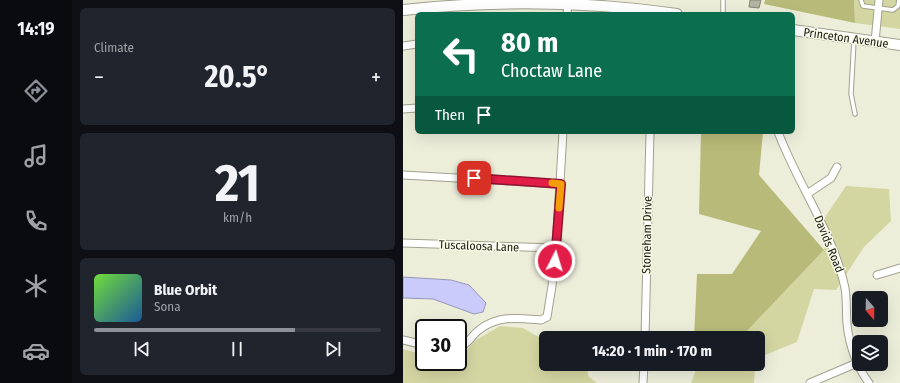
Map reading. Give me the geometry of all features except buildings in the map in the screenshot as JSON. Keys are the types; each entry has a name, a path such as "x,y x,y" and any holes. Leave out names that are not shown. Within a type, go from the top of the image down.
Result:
{"main road":[{"path":"403,10 455,4 494,2 568,2 651,12"},
{"name":"Princeton Avenue","path":"795,30 900,45"}],"street":[{"path":"875,42 879,0"},
{"path":"567,12 568,2"},
{"path":"403,46 415,44"},
{"path":"403,109 415,108"},
{"path":"467,343 478,330 498,319 541,320 547,317 556,248 563,134"},
{"name":"Stoneham Drive","path":"645,331 650,134"},
{"name":"Davids Road","path":"779,134 786,154 829,239 839,265 845,289 849,338 852,347"},
{"path":"807,194 831,178 837,167"},
{"path":"403,175 561,184"},
{"name":"Tuscaloosa Lane","path":"403,242 556,248"},
{"path":"877,275 900,268"},
{"path":"403,340 415,343"},
{"path":"810,383 852,365"},
{"path":"643,383 644,371"},
{"name":"Davids Road","path":"862,371 869,383"}],"lane":[{"path":"723,0 723,12"},
{"path":"861,0 863,6 893,10 898,6 899,0"},
{"path":"854,39 851,94 855,114"}],"green space":[{"path":"765,0 854,0 855,23 764,4"},
{"path":"854,0 900,0 900,29 855,23"},
{"path":"701,134 763,134 759,175 824,250 747,331 694,331 697,274 732,274 761,231 699,214"},
{"path":"846,186 889,189 891,221 864,247 836,290 814,289 797,342 765,355 765,331 747,331 824,250 825,217"},
{"path":"500,326 523,328 539,337 539,371 588,371 588,376 597,383 403,383 403,349 415,352 415,371 467,371 467,350 476,340"},
{"path":"695,371 755,371 754,383 691,383"}],"water":[{"path":"403,277 451,280 469,285 486,303 483,312 474,314 433,299 403,298"}],"slow traffic":[{"path":"552,183 561,184 559,208"}],"route":[{"path":"474,178 561,184 555,261"}]}
